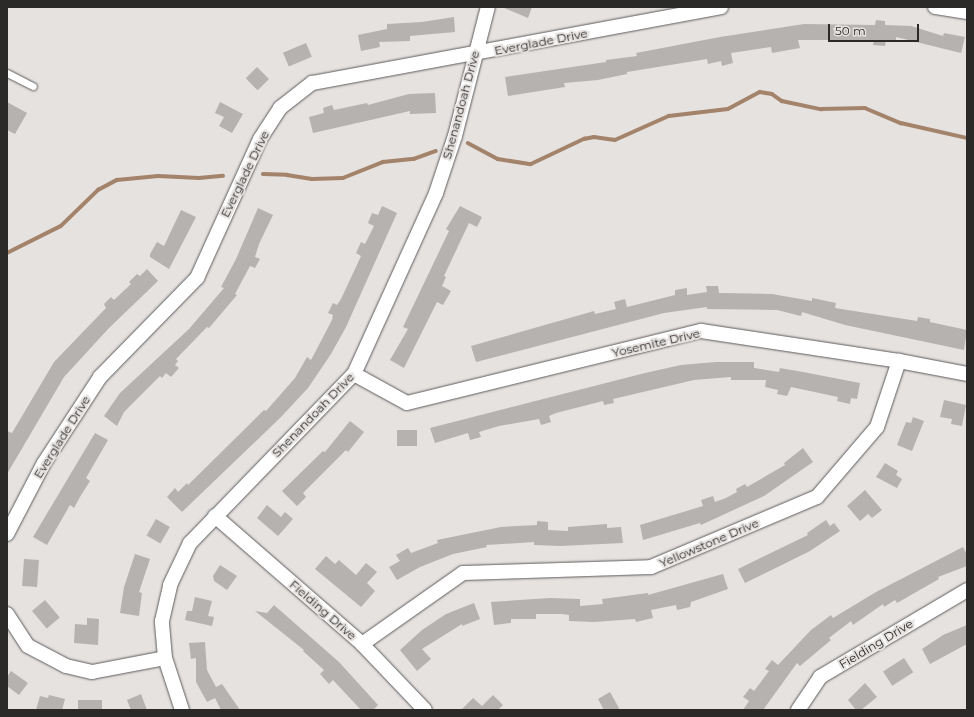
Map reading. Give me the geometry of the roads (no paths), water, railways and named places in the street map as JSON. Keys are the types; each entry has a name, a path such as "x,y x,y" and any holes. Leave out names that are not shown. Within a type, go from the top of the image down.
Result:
{"street":[{"name":"Shenandoah Drive","path":"182,710 165,658 162,621 170,585 190,543 354,374 436,194 455,136 474,55 488,7"},
{"name":"Everglade Drive","path":"7,534 44,463 100,378 197,278 260,139 280,108 312,84 474,55 721,7"},
{"path":"935,7 967,12"},
{"name":"Yosemite Drive","path":"354,374 407,403 701,331 900,361 967,374"},
{"name":"Yellowstone Drive","path":"362,644 463,573 651,567 817,497 877,427 900,361"},
{"name":"Fielding Drive","path":"215,516 362,644 425,710"},
{"name":"Fielding Drive","path":"798,710 820,677 967,590"},
{"path":"7,614 28,646 66,666 92,672 165,658"}],"lane":[{"path":"7,73 33,86"}],"waterway":[{"path":"468,143 498,159 531,164 584,139 594,137 615,140 669,116 728,109 760,92 772,94 782,101 821,109 865,108 901,123 967,138"},
{"path":"263,174 287,175 312,179 343,178 383,162 414,159 436,151"},
{"path":"7,253 61,226 98,190 117,180 158,176 199,178 223,176"}]}
